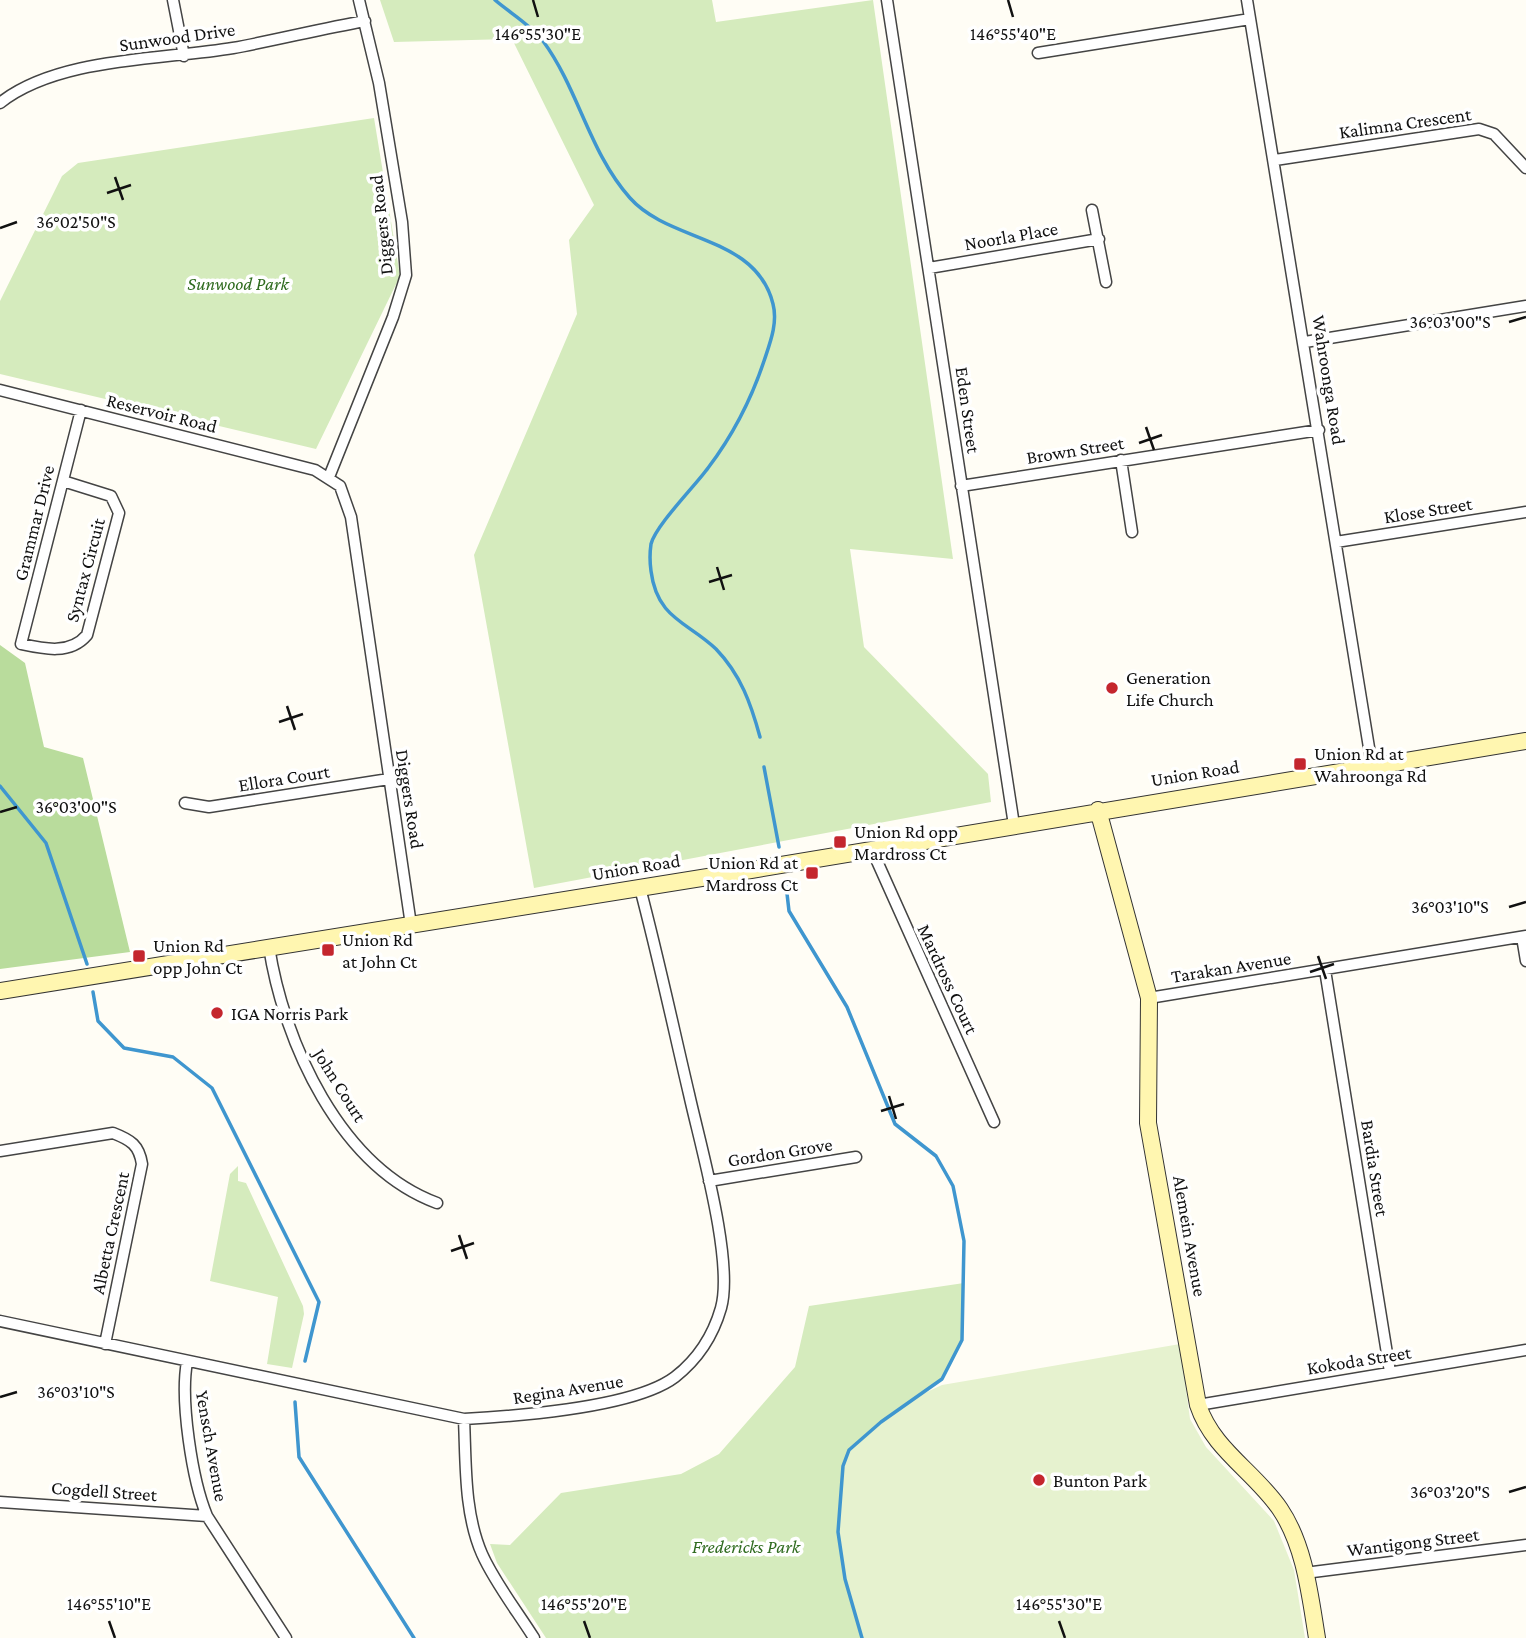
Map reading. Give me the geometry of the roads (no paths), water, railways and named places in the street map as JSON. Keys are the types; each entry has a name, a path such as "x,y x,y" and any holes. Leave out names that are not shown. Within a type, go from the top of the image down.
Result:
{"main road":[{"name":"Union Road","path":"0,990 640,888 1526,741"},
{"name":"Alemein Avenue","path":"1098,810 1149,998 1148,1123 1198,1405 1216,1442 1281,1510 1294,1537 1305,1573 1317,1638"}],"street":[{"path":"173,0 184,56"},
{"name":"Diggers Road","path":"359,0 376,70 402,222 406,275 393,317 329,477 340,486 351,516 411,925"},
{"name":"Eden Street","path":"887,0 1014,825"},
{"name":"Wahroonga Road","path":"1247,0 1305,342 1372,766"},
{"path":"1038,53 1250,19"},
{"name":"Sunwood Drive","path":"0,103 14,92 68,72 184,56 365,21"},
{"name":"Kalimna Crescent","path":"1275,160 1479,129 1494,134 1526,168"},
{"path":"1092,210 1106,282"},
{"name":"Noorla Place","path":"929,268 1099,239"},
{"path":"1305,342 1526,306"},
{"name":"Reservoir Road","path":"0,390 315,470 329,477"},
{"name":"Grammar Drive","path":"21,643 81,410"},
{"name":"Brown Street","path":"961,486 1319,430"},
{"path":"1121,460 1132,532"},
{"name":"Syntax Circuit","path":"21,643 48,650 81,642 87,635 119,513 111,496 63,481"},
{"name":"Klose Street","path":"1336,542 1526,512"},
{"name":"Ellora Court","path":"185,803 209,807 389,779"},
{"name":"Mardross Court","path":"872,850 994,1122"},
{"name":"Regina Avenue","path":"0,1321 464,1419 510,1417 633,1396 674,1378 703,1350 722,1306 724,1270 709,1181 640,888"},
{"path":"1524,936 1526,961"},
{"name":"Tarakan Avenue","path":"1149,998 1524,936"},
{"name":"John Court","path":"269,947 289,1031 306,1071 359,1147 382,1170 413,1194 437,1203"},
{"name":"Bardia Street","path":"1325,970 1390,1372"},
{"name":"Albetta Crescent","path":"0,1151 113,1133 128,1139 139,1149 142,1164 105,1344"},
{"name":"Gordon Grove","path":"709,1181 856,1157"},
{"name":"Kokoda Street","path":"1198,1405 1526,1350"},
{"name":"Yensch Avenue","path":"187,1362 185,1397 199,1498 206,1516 286,1638"},
{"path":"464,1419 467,1487 477,1541 484,1558 534,1638"},
{"name":"Cogdell Street","path":"0,1502 206,1516"},
{"name":"Wantigong Street","path":"1305,1573 1526,1545"}],"waterway":[{"path":"495,0 543,41 566,80 604,161 630,198 647,213 731,252 749,265 764,281 773,304 775,318 771,340 747,403 717,456 654,536 650,554 654,587 660,600 675,618 725,659 749,702 760,737"},
{"path":"764,767 779,847"},
{"path":"0,786 46,843 87,964"},
{"path":"786,885 789,911 847,1007 895,1124 936,1156 953,1186 964,1241 962,1340 942,1379 881,1422 849,1450 843,1466 838,1532 845,1579 862,1638"},
{"path":"93,992 98,1021 124,1048 173,1057 212,1088 319,1302 305,1361"},
{"path":"295,1402 299,1457 414,1638"}],"place":[{"name":"Generation Life Church","path":"1112,688"},
{"name":"Union Rd at Wahroonga Rd","path":"1300,764"},
{"name":"Union Rd opp Mardross Ct","path":"840,842"},
{"name":"Union Rd at Mardross Ct","path":"812,873"},
{"name":"Union Rd at John Ct","path":"328,950"},
{"name":"Union Rd opp John Ct","path":"139,956"},
{"name":"IGA Norris Park","path":"217,1013"},
{"name":"Bunton Park","path":"1039,1480"}],"park label":[{"name":"Sunwood Park","path":"238,283"},
{"name":"Fredericks Park","path":"746,1546"}]}
